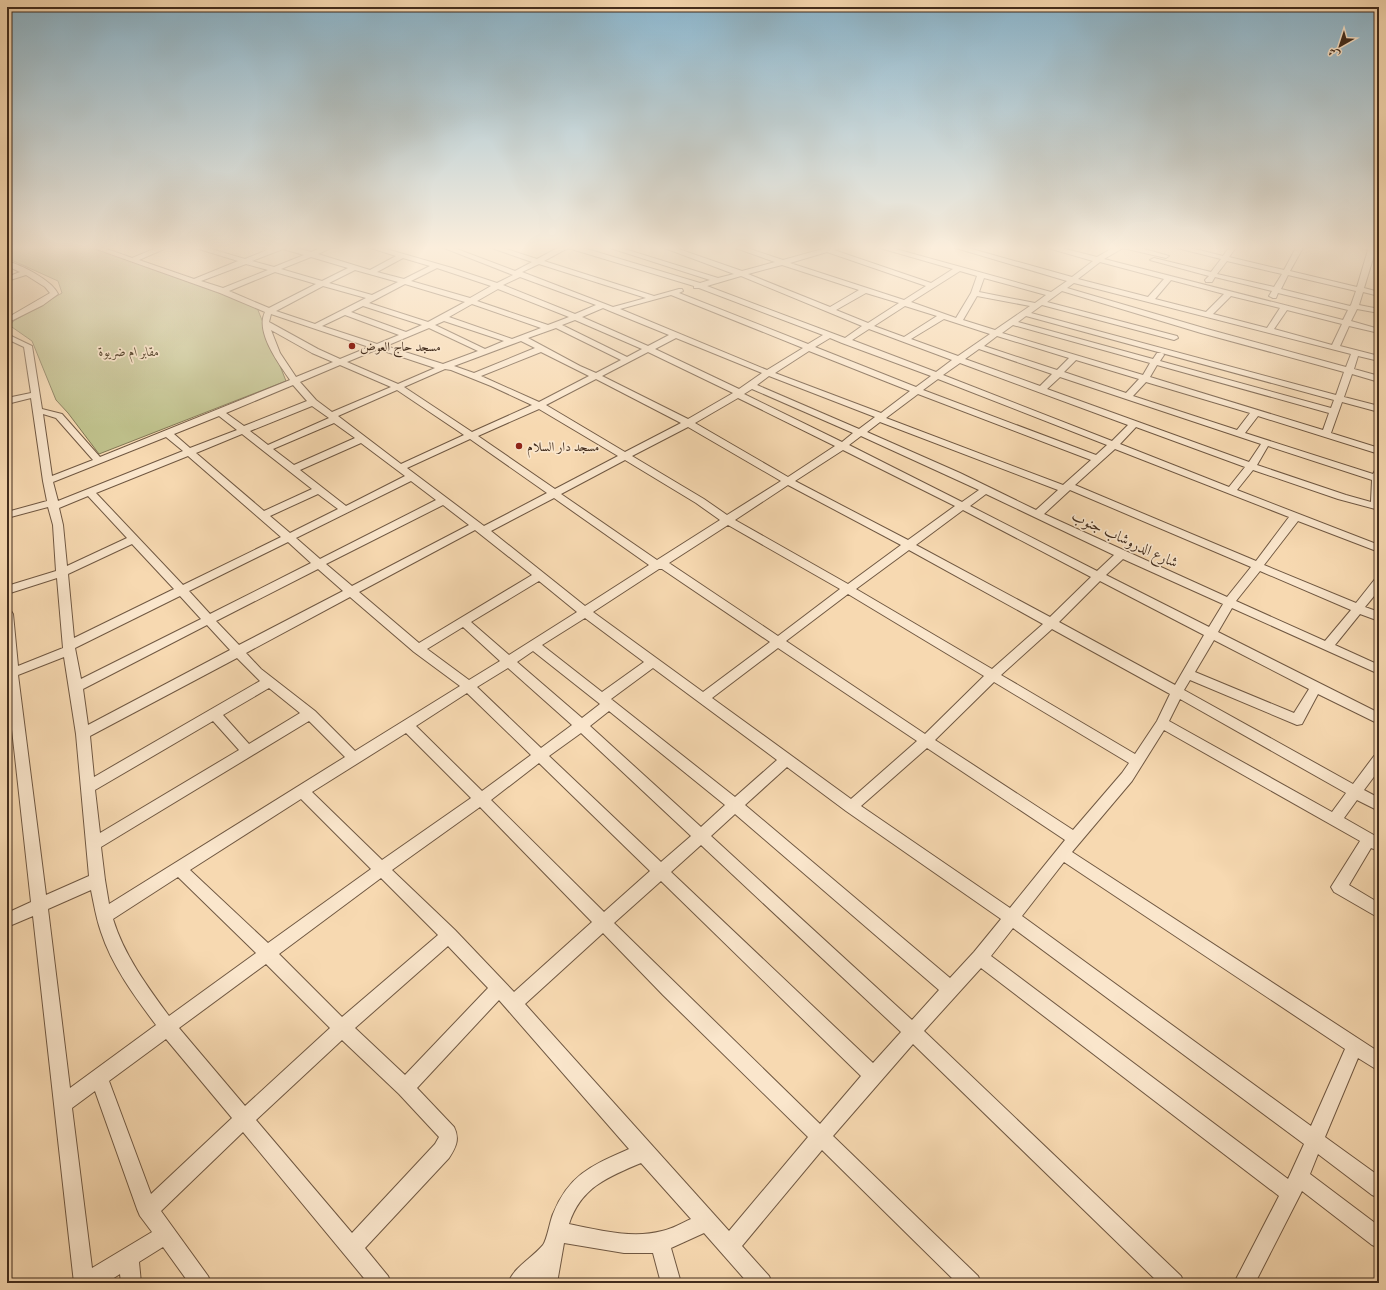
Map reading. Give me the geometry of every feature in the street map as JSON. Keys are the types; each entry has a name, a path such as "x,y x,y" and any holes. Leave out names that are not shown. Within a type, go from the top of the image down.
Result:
{"street":[{"path":"7,321 36,306"},
{"path":"248,306 267,317 311,349 398,387 659,565 780,642 926,741 1074,838"},
{"path":"267,317 285,306"},
{"path":"315,327 356,306"},
{"path":"372,306 428,325 484,352"},
{"path":"48,481 341,362 444,318 463,306"},
{"path":"488,306 553,326 628,360"},
{"path":"551,306 650,349 963,506 1379,719"},
{"path":"266,449 446,366 517,340 600,306"},
{"path":"607,306 768,373 1066,487 1379,617"},
{"path":"613,308 620,306"},
{"path":"704,306 807,348 1097,460"},
{"path":"754,306 1114,444 1379,549"},
{"path":"822,306 868,326 1134,424 1342,497 1377,506 1378,474 1266,443 977,346"},
{"path":"831,310 837,306"},
{"path":"845,341 899,306"},
{"path":"914,306 1379,451"},
{"path":"958,321 967,306"},
{"path":"104,916 407,726 842,446 915,390 1035,306"},
{"path":"1047,306 1174,338"},
{"path":"1115,306 1379,379"},
{"path":"1173,306 1379,359"},
{"path":"1208,316 1217,306"},
{"path":"1277,306 1379,331"},
{"path":"1349,306 1379,311"},
{"path":"1335,348 1353,307"},
{"path":"1269,331 1284,308"},
{"path":"1173,321 1183,309"},
{"path":"345,312 405,334"},
{"path":"1024,313 1379,409"},
{"path":"906,339 943,316"},
{"path":"267,317 315,327 435,365 446,366 474,376 539,404 624,457 700,501 727,520 993,675 1138,762"},
{"path":"267,317 276,353 294,380 313,402 399,468 444,500 585,612 850,808 1012,918 1379,1188"},
{"path":"444,318 517,340 541,349 688,423 788,481 909,545 1379,805"},
{"path":"1011,322 1334,412"},
{"path":"1128,397 1157,362 1162,351 1187,326"},
{"path":"399,468 539,404 676,335"},
{"path":"83,734 350,590 554,493 688,423 738,394 768,373 829,335"},
{"path":"7,336 28,346 34,396 52,505 58,525 69,648 83,734 97,880 109,933 117,951 138,987 167,1027 381,1283"},
{"path":"474,376 541,349"},
{"path":"1326,434 1355,354"},
{"path":"1041,390 1075,357"},
{"path":"1253,389 1259,377"},
{"name":"شارع الدروشاب جنوب","path":"751,385 986,489 1037,515 1121,554 1379,670"},
{"path":"7,401 34,396"},
{"path":"7,515 52,505 90,492 313,402"},
{"path":"37,410 59,416 98,460"},
{"path":"220,412 345,510"},
{"path":"1239,434 1256,412"},
{"path":"1037,515 1134,424"},
{"path":"167,433 191,452 418,649 453,673 661,870 873,1075"},
{"path":"292,469 362,439"},
{"path":"1231,491 1251,466 1266,443"},
{"path":"9,674 69,648 182,590 412,477"},
{"path":"703,698 986,489"},
{"path":"264,515 319,490"},
{"path":"90,492 209,619 237,652 269,682 310,714 354,758"},
{"path":"76,687 444,500"},
{"path":"730,1246 821,1135 912,1031 980,957 1074,838 1138,762 1162,723 1177,692 1228,603 1295,517"},
{"path":"7,590 62,573 133,539"},
{"path":"850,808 926,741 993,675 1051,623 1121,554"},
{"path":"418,649 539,576"},
{"path":"1327,647 1379,582"},
{"path":"7,614 9,674 85,1283 165,1235"},
{"path":"464,622 581,725 699,836 912,1031 1174,1283"},
{"path":"534,645 735,804 951,989"},
{"path":"63,1104 382,869 541,756 581,725 606,701 653,662"},
{"path":"1188,674 1297,720 1316,686"},
{"path":"89,788 269,682"},
{"path":"214,714 248,751"},
{"path":"93,844 310,714"},
{"path":"1162,723 1374,842 1339,887 1379,911"},
{"path":"407,726 602,922 971,1283"},
{"path":"512,1003 786,760"},
{"path":"1335,820 1379,760"},
{"path":"302,791 449,935 499,988 762,1283"},
{"path":"1062,853 1379,1062"},
{"path":"179,868 268,953 342,1028 406,1088 448,1133 448,1142 442,1151 352,1247"},
{"path":"7,920 97,880"},
{"path":"148,1210 244,1118 342,1028 449,935"},
{"path":"980,957 1294,1185 1379,1238"},
{"path":"406,1088 499,988"},
{"path":"1244,1283 1294,1185 1355,1046"},
{"path":"100,1077 148,1210 201,1283"},
{"path":"547,1283 563,1215 569,1201 577,1189 587,1180 644,1152"},
{"path":"518,1283 556,1240 638,1243 660,1242 672,1238 706,1221"},
{"path":"660,1242 671,1283"},
{"path":"129,1257 131,1283"}],"green space":[{"name":"مقابر ام ضريوة","path":"39,306 256,306 286,381 99,454 68,413 56,400 32,341 9,325"}],"place":[{"name":"مسجد حاج العوض","path":"352,346"},
{"name":"مسجد دار السلام","path":"519,446"}]}
